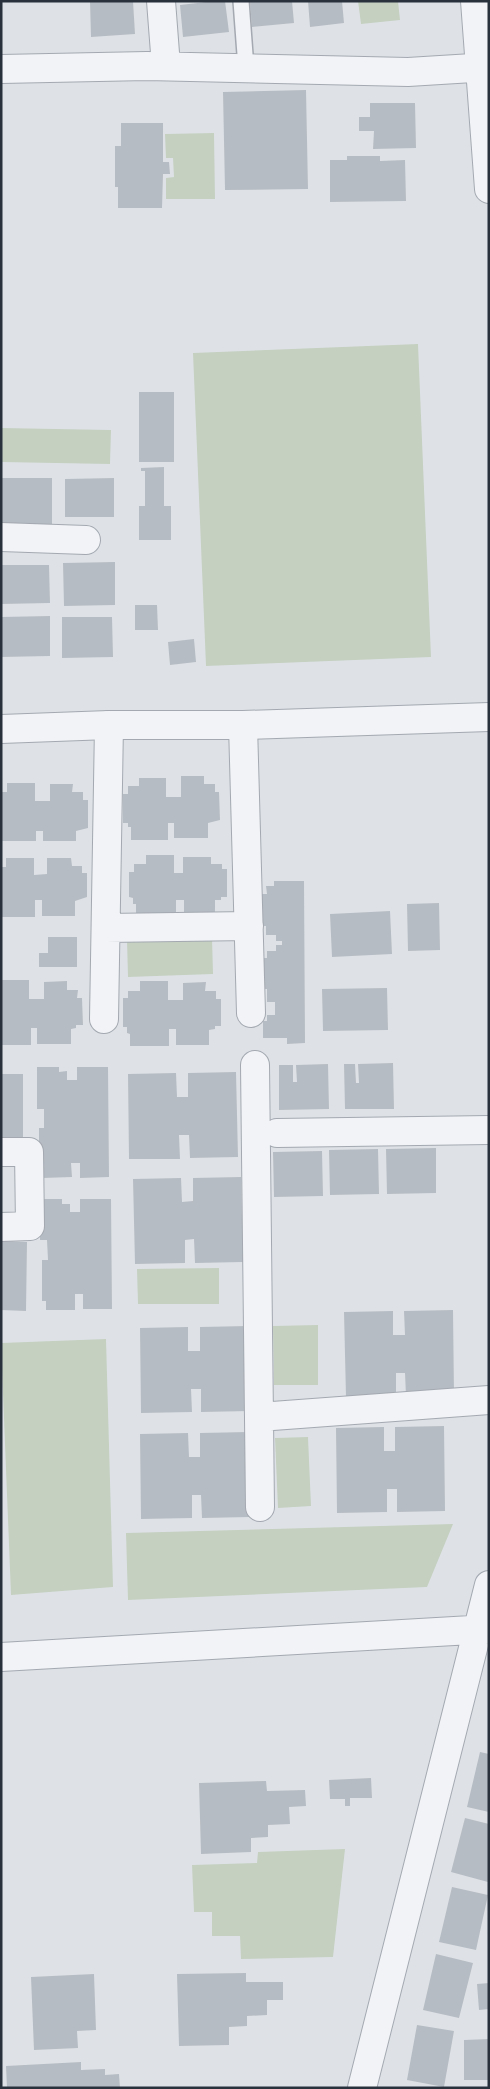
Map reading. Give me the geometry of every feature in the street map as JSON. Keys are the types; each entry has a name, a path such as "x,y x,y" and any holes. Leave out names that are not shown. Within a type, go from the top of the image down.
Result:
{"street":[{"path":"161,1 166,66"},
{"path":"475,1 484,67 489,189"},
{"path":"1,69 166,66 408,72 484,67"},
{"path":"1,537 86,540"},
{"path":"1,729 109,725 243,725 489,717"},
{"path":"104,1019 109,725"},
{"path":"243,725 251,1013"},
{"path":"106,928 249,926"},
{"path":"255,1065 260,1507"},
{"path":"277,1133 489,1130"},
{"path":"1,1152 29,1152 30,1226 1,1227"},
{"path":"259,1416 489,1400"},
{"path":"362,2088 484,1629 489,1584"},
{"path":"1,1657 324,1640 484,1629"}],"lane":[{"path":"241,1 246,68"}],"green space":[{"path":"358,1 398,1 400,20 361,24"},
{"path":"214,133 215,199 166,199 166,178 174,177 173,158 166,158 165,134"},
{"path":"418,344 431,657 206,666 193,353"},
{"path":"1,428 111,430 110,464 1,462"},
{"path":"212,937 213,974 128,977 127,940"},
{"path":"219,1268 219,1304 138,1304 137,1269"},
{"path":"318,1325 318,1385 274,1385 273,1326"},
{"path":"106,1339 113,1587 11,1595 1,1343"},
{"path":"308,1437 311,1506 278,1508 275,1438"},
{"path":"453,1524 427,1587 128,1600 126,1533"},
{"path":"345,1849 333,1957 241,1959 240,1936 212,1936 212,1912 194,1912 192,1865 257,1863 258,1852"}],"building":[{"path":"90,1 133,1 135,34 91,37"},
{"path":"225,1 229,32 183,37 180,5"},
{"path":"250,1 292,1 294,23 252,27"},
{"path":"308,1 342,1 344,23 310,27"},
{"path":"306,90 308,189 225,190 223,92"},
{"path":"370,103 415,103 416,148 373,149 374,131 359,131 359,117 370,117"},
{"path":"121,123 163,123 163,162 169,162 170,174 163,174 162,208 118,208 118,187 115,187 115,146 121,146"},
{"path":"347,156 380,156 380,161 405,160 406,201 330,202 330,160 347,160"},
{"path":"139,392 174,392 174,462 139,462"},
{"path":"164,467 164,506 171,506 171,540 139,540 139,506 145,506 145,471 141,471 141,468"},
{"path":"1,478 52,478 52,525 1,525"},
{"path":"114,478 114,517 65,517 65,479"},
{"path":"115,562 115,605 64,606 63,563"},
{"path":"1,565 49,565 50,603 1,604"},
{"path":"135,605 157,605 158,630 135,630"},
{"path":"50,616 50,656 1,657 1,617"},
{"path":"62,617 112,617 113,657 62,658"},
{"path":"194,639 196,662 170,665 168,642"},
{"path":"181,776 204,776 204,784 215,784 215,792 219,792 220,820 208,823 208,838 174,838 174,823 168,823 168,840 131,840 131,827 128,827 128,823 123,823 123,794 128,794 128,786 139,786 139,778 166,778 166,797 181,797"},
{"path":"7,783 35,783 35,801 50,801 50,784 73,784 72,792 83,792 83,800 88,800 88,828 76,831 76,841 43,841 43,831 36,831 36,841 1,841 1,792 7,792"},
{"path":"146,855 174,855 174,873 183,873 183,857 211,857 211,864 222,864 222,869 227,869 227,897 215,900 215,915 184,915 184,900 176,900 176,917 136,917 136,904 133,904 133,898 129,897 129,872 134,872 134,864 146,864"},
{"path":"6,858 34,858 34,875 47,874 47,858 71,858 72,866 82,866 82,873 87,873 87,897 75,901 75,916 42,916 42,900 35,900 35,917 1,917 1,867 6,867"},
{"path":"274,881 304,881 305,1043 287,1044 287,1038 263,1038 263,1021 267,1021 267,1015 275,1015 275,1002 267,1002 267,989 262,989 262,958 267,958 267,951 276,951 276,945 282,945 282,941 276,941 276,935 266,935 266,926 262,926 262,894 267,894 266,886 274,886"},
{"path":"439,903 440,950 408,951 407,904"},
{"path":"390,911 392,954 332,957 330,914"},
{"path":"48,937 77,937 77,967 39,967 39,953 48,953"},
{"path":"2,980 29,980 29,999 44,999 44,982 67,981 67,990 78,990 77,998 82,998 83,1025 76,1025 76,1028 71,1029 71,1044 37,1044 37,1028 31,1028 31,1045 1,1045"},
{"path":"140,981 168,981 168,1000 183,1000 183,983 206,982 205,991 216,991 216,999 221,999 221,1026 215,1026 215,1029 209,1030 209,1045 176,1045 176,1029 169,1029 169,1046 130,1046 130,1034 127,1033 127,1027 123,1027 123,998 128,998 128,991 140,991"},
{"path":"387,988 388,1030 323,1031 322,989"},
{"path":"393,1063 394,1109 345,1109 344,1064 355,1064 356,1083 359,1083 358,1064"},
{"path":"328,1064 329,1109 279,1110 279,1065 293,1065 293,1082 297,1082 296,1065"},
{"path":"37,1067 59,1067 59,1072 67,1071 67,1080 77,1080 77,1067 108,1067 109,1177 80,1178 80,1163 71,1163 72,1177 42,1178 39,1169 39,1128 44,1128 44,1109 37,1109"},
{"path":"236,1072 238,1157 190,1158 189,1135 179,1135 180,1159 129,1159 128,1074 176,1073 177,1097 188,1097 188,1073"},
{"path":"1,1074 23,1074 23,1143 1,1143"},
{"path":"436,1148 436,1193 387,1194 386,1149"},
{"path":"378,1149 379,1194 330,1195 329,1150"},
{"path":"322,1151 323,1196 274,1197 273,1152"},
{"path":"241,1177 243,1262 195,1263 194,1239 185,1240 185,1263 135,1264 133,1179 181,1178 182,1202 193,1201 193,1178"},
{"path":"40,1199 62,1199 62,1204 70,1204 70,1212 80,1212 80,1199 111,1199 112,1309 83,1309 83,1294 75,1294 75,1310 46,1310 46,1301 42,1301 42,1260 48,1260 47,1240 40,1240"},
{"path":"1,1241 27,1242 26,1311 1,1310"},
{"path":"453,1310 454,1395 406,1396 405,1373 396,1373 396,1396 346,1397 344,1312 393,1311 393,1335 405,1335 404,1311"},
{"path":"248,1326 250,1411 201,1412 201,1389 191,1389 192,1412 141,1413 140,1328 188,1327 188,1351 200,1351 200,1327"},
{"path":"444,1426 445,1511 397,1512 397,1489 387,1489 387,1512 337,1513 336,1428 384,1427 384,1451 395,1451 395,1427"},
{"path":"248,1432 250,1517 202,1518 201,1495 192,1495 192,1518 141,1519 140,1434 188,1433 189,1457 200,1457 200,1433"},
{"path":"480,1752 489,1754 489,1812 467,1807"},
{"path":"371,1778 372,1798 350,1798 350,1806 345,1806 345,1799 330,1799 329,1780"},
{"path":"266,1781 267,1791 305,1790 306,1806 289,1807 290,1824 268,1825 268,1837 251,1838 251,1852 201,1854 199,1783"},
{"path":"465,1818 489,1824 488,1882 451,1872"},
{"path":"452,1887 488,1895 476,1950 439,1942"},
{"path":"436,1954 473,1963 459,2018 423,2010"},
{"path":"246,1973 246,1982 283,1982 283,2000 267,2000 267,2015 247,2016 247,2026 229,2027 229,2045 179,2046 177,1974"},
{"path":"94,1974 96,2030 77,2031 78,2048 34,2050 31,1977"},
{"path":"489,1983 489,2009 479,2010 477,1984"},
{"path":"417,2025 454,2031 444,2087 407,2080"},
{"path":"489,2039 489,2080 464,2080 464,2040"},
{"path":"81,2062 81,2070 105,2069 105,2075 119,2074 120,2088 7,2088 6,2066"}]}
